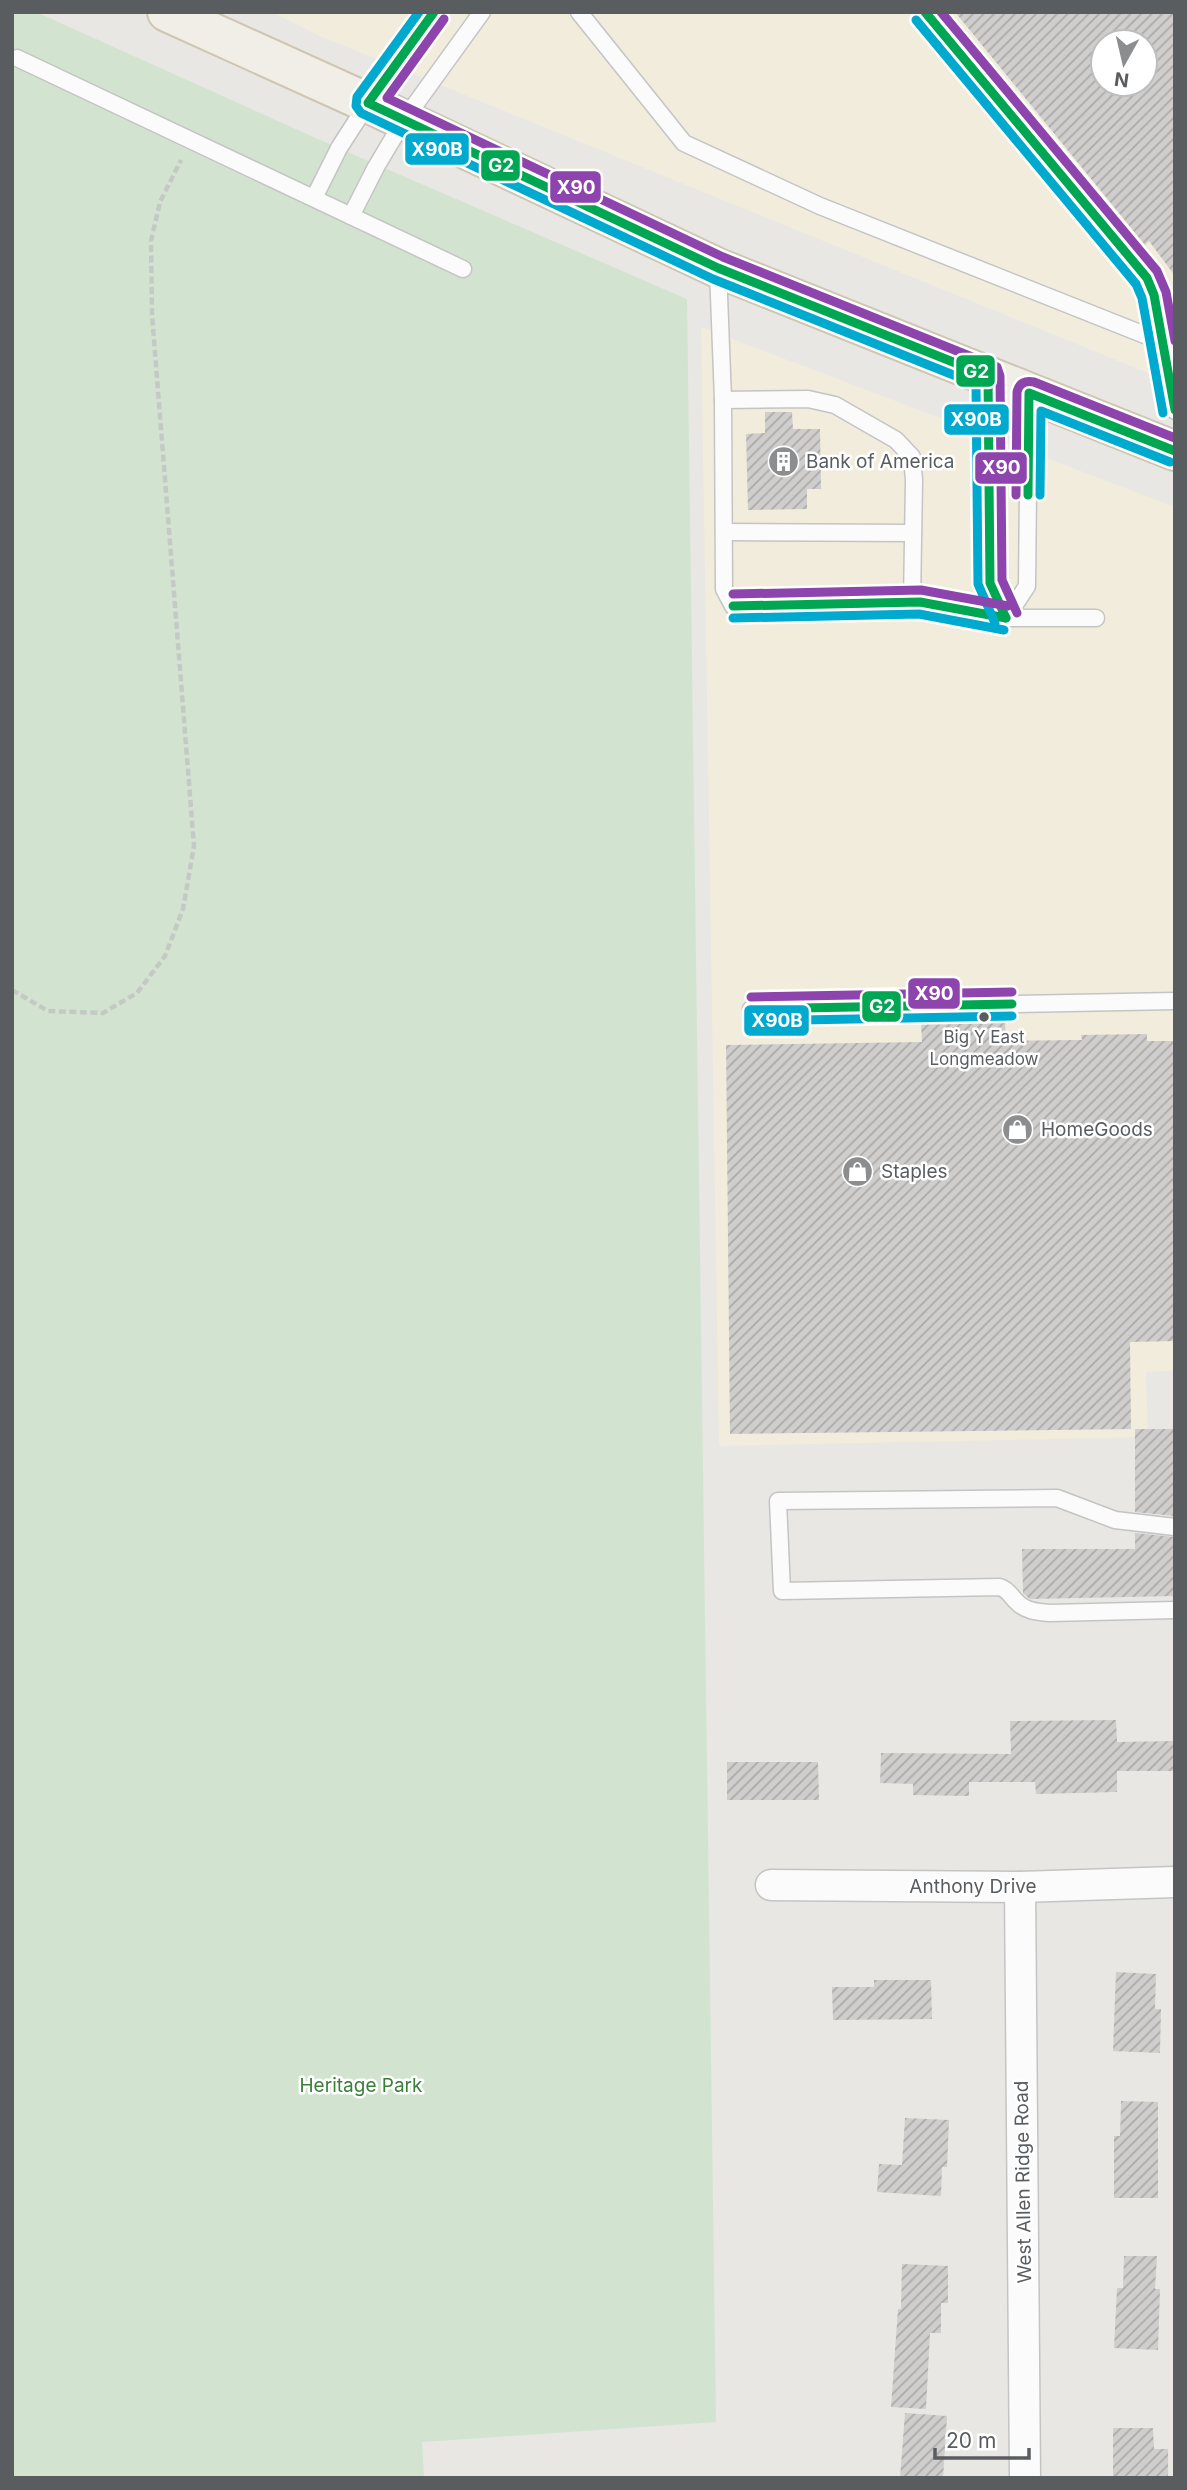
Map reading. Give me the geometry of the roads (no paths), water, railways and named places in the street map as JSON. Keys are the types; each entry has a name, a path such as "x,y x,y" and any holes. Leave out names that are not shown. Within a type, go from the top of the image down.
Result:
{"main road":[{"path":"167,12 368,103 718,268 1175,451"}],"street":[{"name":"Anthony Drive","path":"771,1885 1020,1887 1175,1882"},
{"name":"West Allen Ridge Road","path":"1020,1887 1025,2478"}],"lane":[{"path":"314,198 339,148 368,103 434,12"},
{"path":"351,216 404,120 482,12"},
{"path":"579,12 684,142 820,206 1171,340"},
{"path":"925,12 1147,278 1171,340 1175,411"},
{"path":"16,58 463,270"},
{"path":"718,268 723,400 724,589 733,606 912,602 1006,618 1096,618"},
{"path":"988,376 990,583 1006,618"},
{"path":"1006,618 1027,586 1029,393"},
{"path":"723,400 808,399 835,405 896,440 912,457 912,602"},
{"path":"724,532 913,533"},
{"path":"751,1009 1175,1001"},
{"path":"1175,1527 1115,1520 1057,1498 778,1501 782,1591 999,1587 1005,1588 1020,1605 1033,1611 1049,1613 1175,1609"}],"place":[{"name":"Bank of America","path":"783,461"},
{"name":"Big Y East Longmeadow","path":"984,1017"},
{"name":"HomeGoods","path":"1018,1129"},
{"name":"Staples","path":"858,1171"}],"park label":[{"name":"Heritage Park","path":"361,2085"}]}
